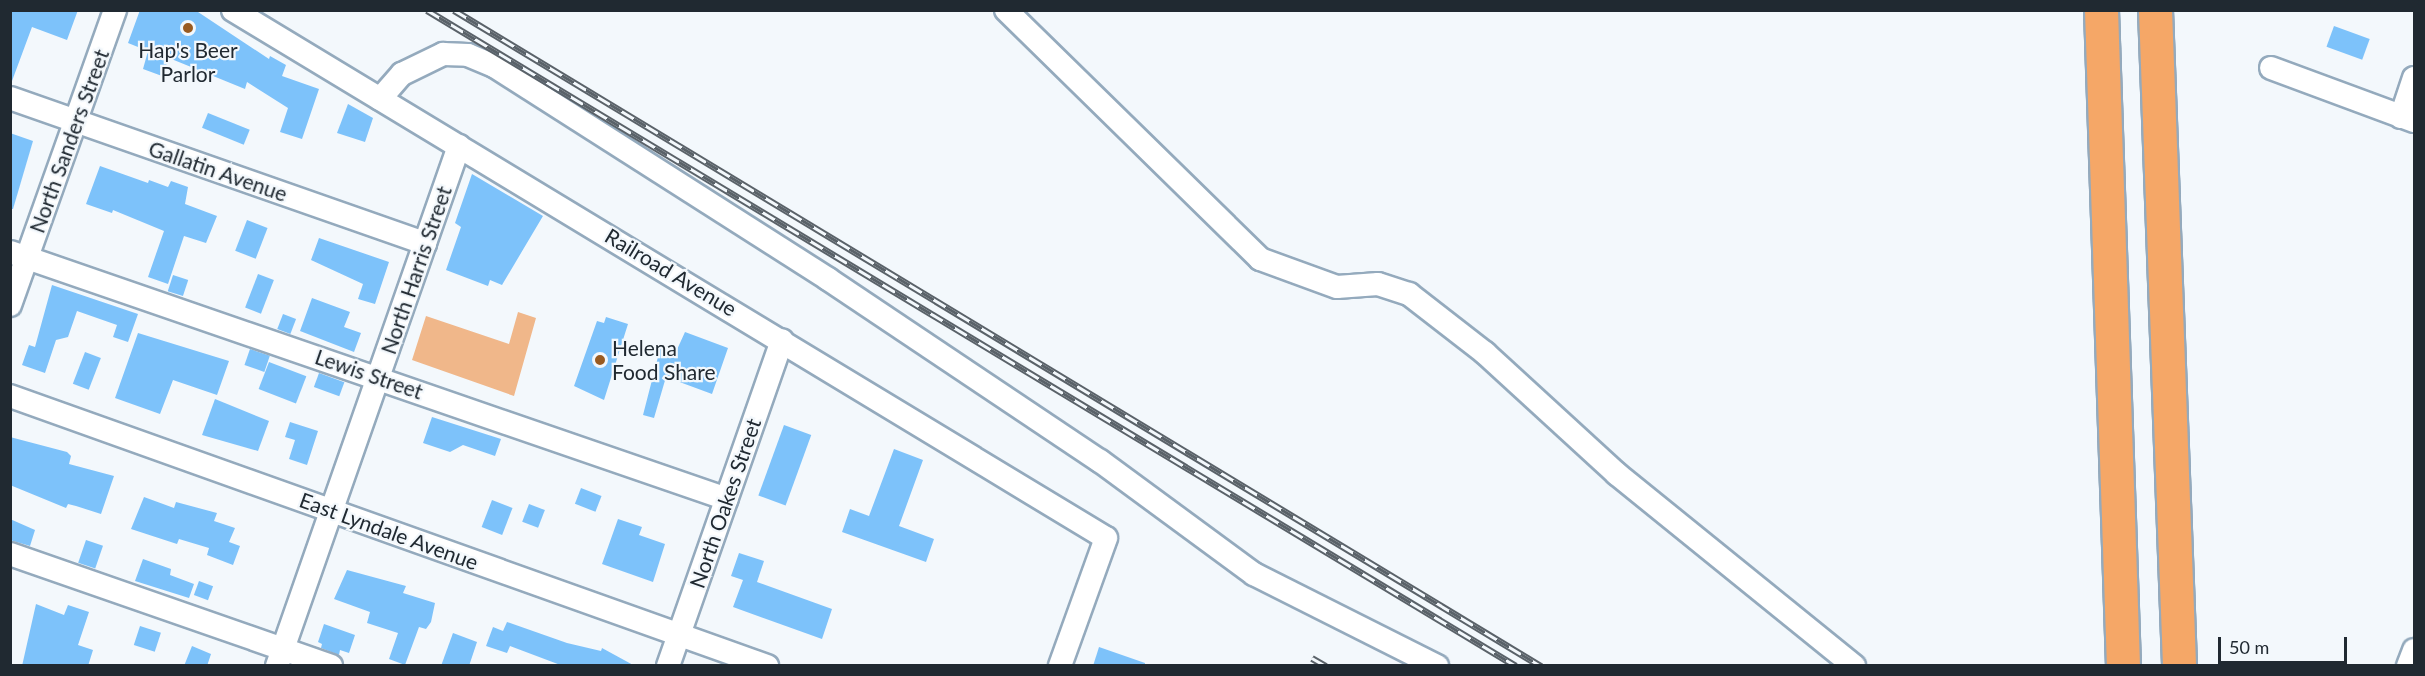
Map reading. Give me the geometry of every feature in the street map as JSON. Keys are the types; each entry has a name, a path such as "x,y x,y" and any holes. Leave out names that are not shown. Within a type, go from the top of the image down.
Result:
{"highway":[{"path":"2101,10 2123,666"},
{"path":"2155,10 2179,666"}],"street":[{"name":"North Sanders Street","path":"10,305 19,255 76,122 116,10"},
{"name":"Railroad Avenue","path":"233,10 782,339 1106,538 1060,666"},
{"path":"1006,10 1260,260 1337,287 1378,284 1409,294 1485,353 1617,474 1854,666"},
{"path":"380,99 417,63 443,54 468,55 494,66 819,273 1061,435 1254,574 1437,666"},
{"path":"2271,68 2408,119 2415,78"},
{"name":"Gallatin Avenue","path":"10,98 425,243"},
{"name":"North Harris Street","path":"280,657 459,147"},
{"name":"Lewis Street","path":"19,255 727,498"},
{"name":"North Oakes Street","path":"668,666 782,339"},
{"name":"East Lyndale Avenue","path":"10,396 767,666"},
{"path":"10,554 280,657 331,666"},
{"path":"2408,666 2415,650"}],"shaded area":[{"path":"518,312 536,318 514,396 412,360 426,316 509,344"}],"building":[{"path":"10,10 78,10 67,40 32,27 12,81"},
{"path":"140,10 195,10 269,59 270,56 286,65 282,76 319,89 302,139 280,132 288,108 247,82 245,89 169,58 162,76 143,69 148,51 128,43"},
{"path":"2334,26 2370,39 2362,60 2326,47"},
{"path":"348,104 373,118 365,142 337,133"},
{"path":"208,113 250,130 244,145 202,128"},
{"path":"10,133 33,141 13,209 10,209"},
{"path":"100,166 148,183 149,180 168,187 171,181 188,187 185,204 217,216 206,243 184,236 168,284 148,277 164,231 113,210 112,213 86,204"},
{"path":"472,174 543,216 502,285 490,280 488,286 446,270 461,227 455,223"},
{"path":"247,220 268,228 256,259 235,251"},
{"path":"319,238 389,262 375,304 358,299 363,284 311,260"},
{"path":"258,274 274,280 261,314 245,308"},
{"path":"173,275 188,280 183,296 168,291"},
{"path":"52,285 138,314 128,342 113,337 117,325 77,311 68,337 56,340 45,373 22,365 29,345 35,347"},
{"path":"312,298 350,312 344,327 361,333 354,352 300,331"},
{"path":"283,314 296,319 290,334 277,329"},
{"name":"Helena Food Share","path":"606,317 628,324 604,400 574,386 597,321 604,323"},
{"path":"685,332 728,348 712,394 666,377 654,418 643,415 660,349 675,354"},
{"path":"138,333 229,361 217,395 173,380 160,414 115,398"},
{"path":"250,349 270,356 264,372 244,365"},
{"path":"85,352 101,358 89,390 73,384"},
{"path":"269,362 306,376 296,403 259,389"},
{"path":"319,373 344,382 339,396 314,387"},
{"path":"215,399 269,421 258,451 202,435"},
{"path":"432,417 501,439 495,456 463,445 450,452 423,443"},
{"path":"290,422 318,431 307,465 289,459 295,440 285,437"},
{"path":"784,425 811,435 786,505 758,495"},
{"path":"10,437 67,452 71,456 69,464 114,476 101,514 68,504 66,508 10,485"},
{"path":"894,449 923,460 899,526 934,539 926,562 842,532 850,509 869,516"},
{"path":"581,488 602,496 595,512 575,504"},
{"path":"144,497 174,508 176,502 217,513 214,521 235,528 229,542 240,546 233,565 207,555 209,548 179,539 177,544 131,529"},
{"path":"492,500 513,508 502,535 482,527"},
{"path":"529,504 545,510 538,528 522,522"},
{"path":"10,519 35,530 30,546 10,540"},
{"path":"618,519 642,527 639,535 665,544 653,582 602,564"},
{"path":"86,540 103,546 95,569 78,563"},
{"path":"739,553 764,561 757,582 832,609 822,639 733,607 743,580 731,576"},
{"path":"143,559 171,569 170,575 194,584 189,598 135,581"},
{"path":"347,570 406,586 403,593 435,603 431,622 426,629 419,627 405,665 389,659 398,633 367,623 370,612 334,599"},
{"path":"199,581 213,586 208,600 194,595"},
{"path":"36,604 64,615 68,605 89,612 78,645 93,650 88,666 22,666"},
{"path":"507,622 567,643 601,651 602,648 635,666 563,666 510,646 507,653 486,646 493,627 503,631"},
{"path":"324,624 355,635 349,653 340,650 339,655 321,648 322,644 318,642"},
{"path":"140,626 161,633 155,652 134,645"},
{"path":"453,633 477,642 469,666 441,666"},
{"path":"192,646 211,654 207,666 184,666"},
{"path":"1099,647 1145,663 1145,666 1093,666"}],"railway":[{"path":"427,10 1516,666"},
{"path":"454,10 1541,666"},
{"path":"1312,658 1326,666"}],"place":[{"name":"Hap's Beer Parlor","path":"188,28"},
{"name":"Helena Food Share","path":"600,360"}]}
